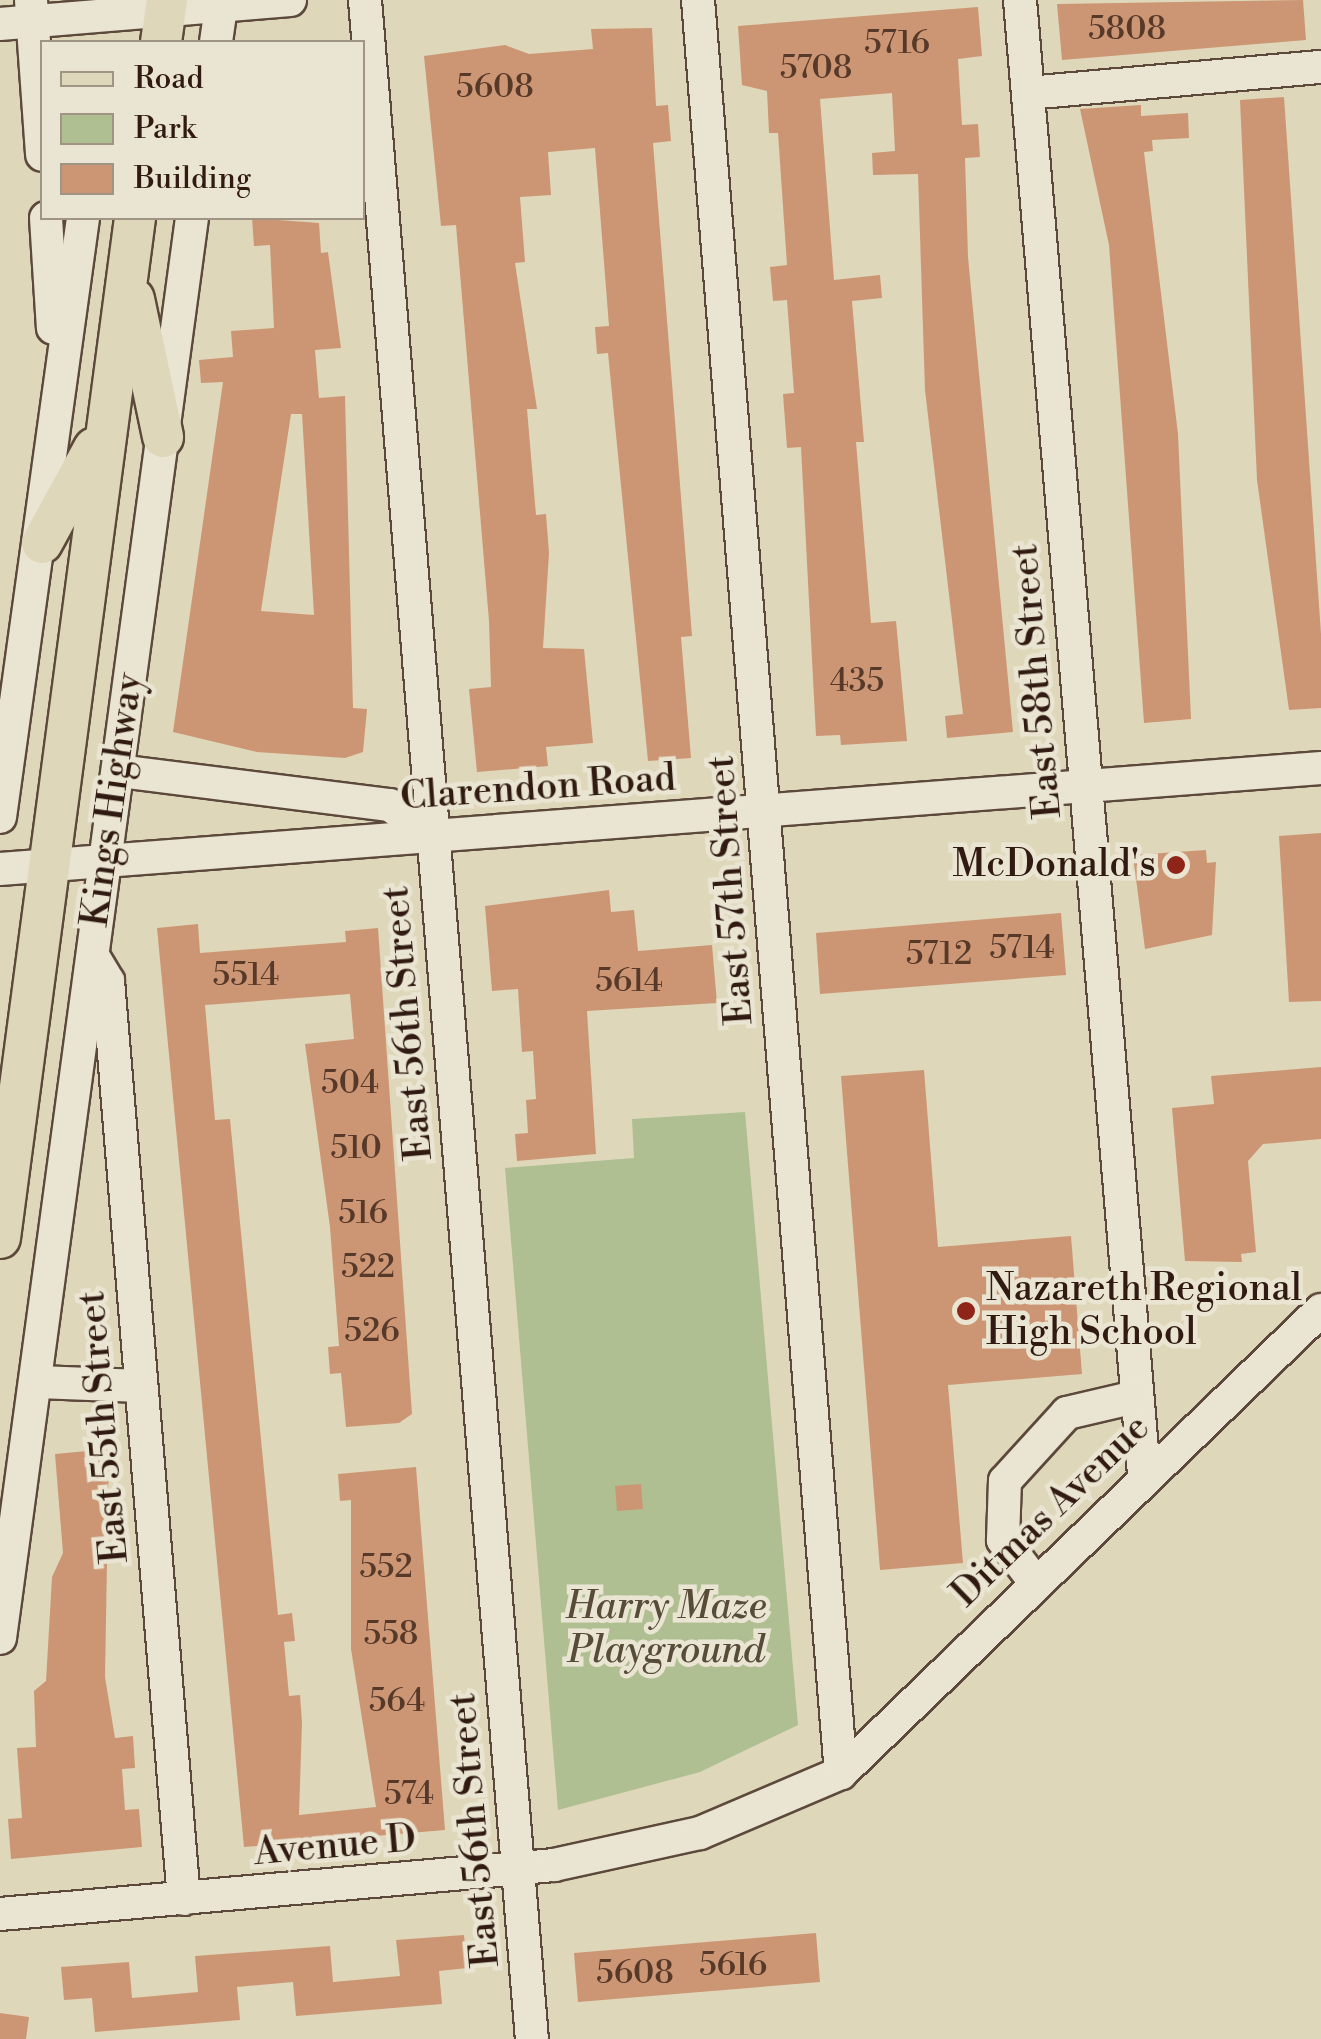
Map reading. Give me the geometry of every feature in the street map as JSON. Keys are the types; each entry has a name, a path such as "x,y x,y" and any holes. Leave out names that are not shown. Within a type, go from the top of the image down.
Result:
{"main road":[{"name":"Kings Highway","path":"0,1238 53,866 105,426 136,220"},
{"path":"128,270 163,437"},
{"path":"42,543 105,426"}],"street":[{"path":"40,143 21,15 165,18 222,3 290,0"},
{"name":"East 56th Street","path":"365,0 532,2039"},
{"name":"East 57th Street","path":"698,0 841,1773"},
{"name":"East 58th Street","path":"1020,0 1144,1475"},
{"path":"216,40 222,3"},
{"path":"1028,93 1321,68"},
{"path":"46,220 58,402"},
{"path":"0,817 42,543 83,220"},
{"name":"Kings Highway","path":"0,1638 38,1382 91,952 119,771 192,220"},
{"name":"Clarendon Road","path":"0,869 1321,768"},
{"path":"119,771 390,805 432,836"},
{"name":"East 55th Street","path":"91,952 108,981 184,1899"},
{"name":"Ditmas Avenue","path":"841,1773 1144,1475 1321,1310"},
{"path":"38,1382 141,1386"},
{"path":"1034,1582 1003,1540 998,1501 1006,1481 1068,1413 1136,1397"},
{"name":"Avenue D","path":"0,1914 519,1869 700,1834 841,1773"}],"green space":[{"name":"Harry Maze Playground","path":"745,1112 798,1725 700,1772 558,1810 505,1168 634,1158 632,1119"}],"building":[{"path":"1303,0 1306,40 1062,60 1057,4"},
{"path":"978,7 982,56 958,59 962,125 978,124 980,157 965,158 968,257 1013,732 947,738 945,716 963,714 925,390 918,174 873,175 872,153 895,151 892,93 820,99 834,280 880,275 882,298 852,301 864,442 856,442 871,623 896,621 907,741 841,745 840,735 816,736 801,447 787,448 783,394 794,393 787,300 773,301 770,267 787,265 778,133 769,133 767,91 742,85 738,26"},
{"path":"652,28 656,106 668,105 671,141 653,143 692,636 681,637 691,758 648,761 608,353 597,354 595,327 609,326 595,148 548,152 551,195 520,197 525,262 515,263 537,409 527,409 536,515 546,514 549,553 543,648 584,649 593,743 546,747 548,766 477,772 469,689 491,687 489,621 456,225 441,226 424,56 505,45 529,54 593,49 591,29"},
{"path":"1284,97 1321,634 1321,708 1289,710 1257,480 1240,100"},
{"path":"1141,105 1141,116 1188,113 1189,138 1152,140 1153,151 1144,152 1178,434 1191,719 1144,723 1109,245 1080,109"},
{"path":"252,220 319,223 321,253 328,252 341,348 315,350 319,398 345,396 353,708 367,709 363,752 345,758 257,752 173,732 223,382 201,383 199,360 233,357 231,331 274,328 270,245 254,246","holes":["291,414 302,414 314,615 261,611"]},
{"path":"1321,833 1321,1001 1289,1002 1279,836"},
{"path":"1206,850 1207,863 1216,862 1212,935 1145,949 1133,855"},
{"path":"609,890 611,912 634,910 638,951 712,945 717,1003 587,1011 596,1154 517,1161 515,1134 528,1133 526,1100 536,1099 533,1051 522,1052 518,989 492,991 485,906"},
{"path":"1061,913 1066,975 820,994 816,933"},
{"path":"198,924 200,953 346,942 345,931 378,928 412,1414 399,1423 346,1427 341,1373 330,1374 328,1347 339,1346 330,1227 305,1044 354,1039 350,994 205,1005 215,1120 230,1119 278,1615 292,1613 295,1641 284,1642 289,1696 300,1695 299,1815 376,1807 351,1649 351,1500 340,1501 338,1474 416,1467 445,1830 244,1847 157,928"},
{"path":"1321,1067 1321,1139 1263,1144 1248,1161 1256,1252 1241,1254 1242,1262 1185,1261 1172,1108 1214,1104 1211,1076"},
{"name":"Nazareth Regional High School","path":"924,1070 938,1247 1071,1236 1082,1374 948,1385 963,1563 880,1570 841,1076"},
{"path":"109,1449 105,1677 115,1738 133,1736 135,1768 122,1769 125,1810 139,1809 142,1847 11,1859 8,1819 22,1818 17,1748 36,1747 34,1691 46,1681 52,1577 63,1553 55,1454"},
{"path":"641,1484 643,1509 617,1511 615,1486"},
{"path":"816,1933 820,1982 578,2002 574,1953"},
{"path":"464,1935 467,1968 439,1971 442,2004 296,2016 293,1982 237,1987 240,2020 95,2032 92,1998 64,2000 61,1967 129,1962 132,1998 198,1992 195,1956 330,1946 333,1982 400,1976 396,1940"},
{"path":"0,2013 29,2017 26,2039 0,2039"}],"place":[{"name":"McDonald's","path":"1176,865"},
{"name":"Nazareth Regional High School","path":"966,1311"}]}
